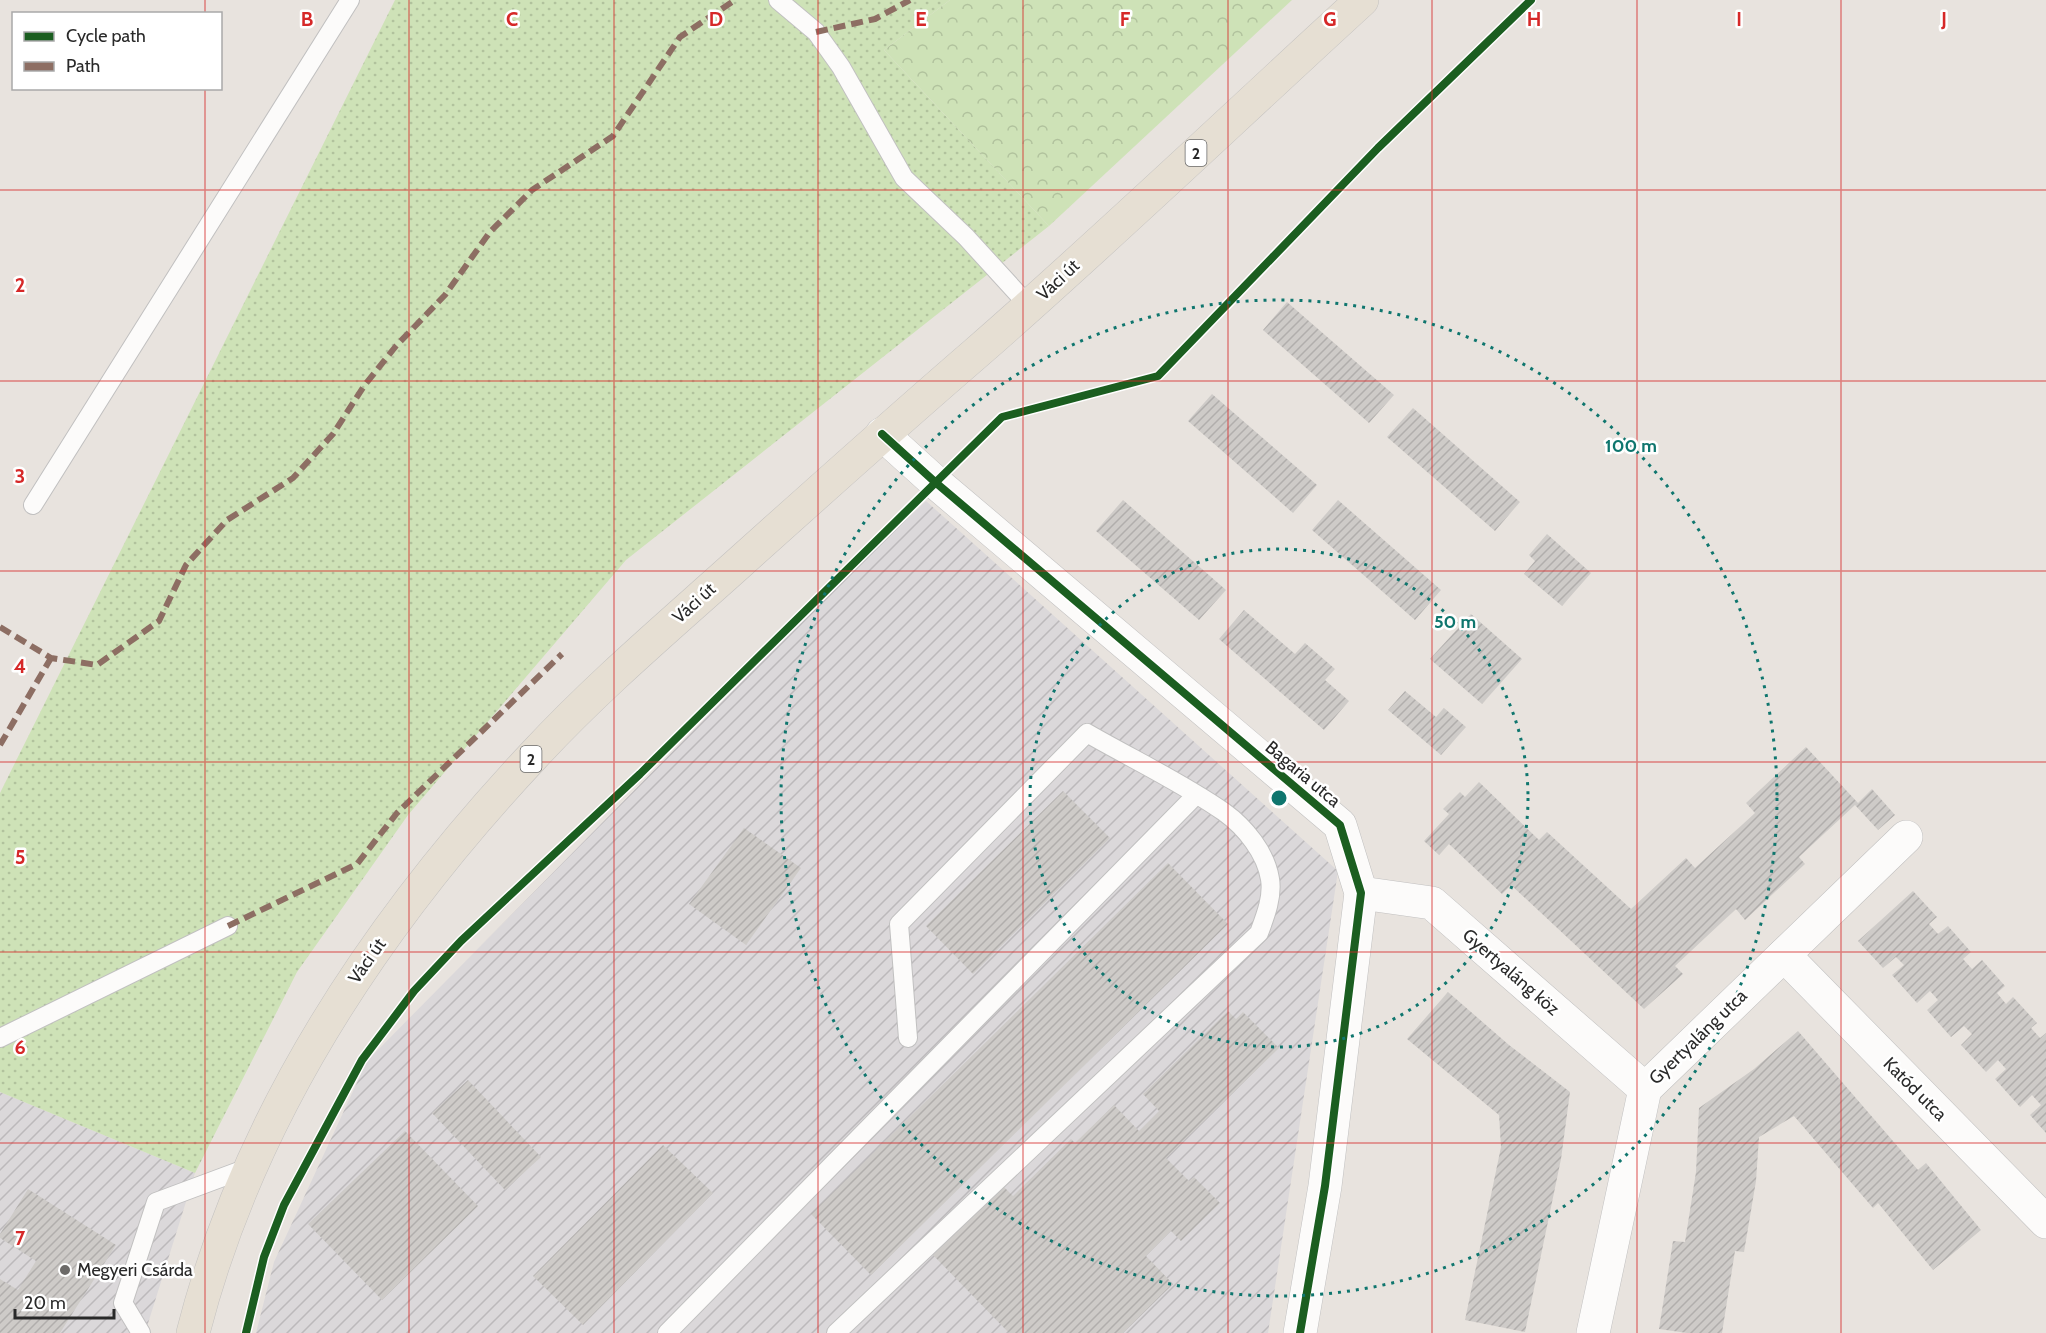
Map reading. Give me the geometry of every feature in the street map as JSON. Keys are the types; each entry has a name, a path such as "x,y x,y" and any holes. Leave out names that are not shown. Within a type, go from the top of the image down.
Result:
{"main road":[{"name":"Váci út","path":"193,1333 225,1226 266,1133 323,1027 366,961 443,857 535,754 618,671 882,434 1029,306 1362,0"}],"street":[{"name":"Bagaria utca","path":"882,434 944,490 1340,825 1361,892 1324,1186 1300,1333"},
{"name":"Gyertyaláng utca","path":"1593,1333 1645,1089 1906,837"},
{"name":"Gyertyaláng köz","path":"1361,892 1432,903 1645,1089"},
{"name":"Katód utca","path":"1784,955 2046,1222"}],"lane":[{"path":"33,505 350,0"},
{"path":"778,0 816,32 841,67 904,178 966,237 1029,306"},
{"path":"836,1333 1259,933 1268,908 1271,880 1263,857 1250,837 1225,813 1087,733 899,924 908,1038"},
{"path":"667,1333 1196,796"},
{"path":"0,1038 228,926"},
{"path":"141,1333 123,1303 156,1202 250,1167"}],"shaded area":[{"path":"926,501 1338,871 1268,1333 256,1333 274,1262 367,1061 836,586"},
{"path":"0,1092 195,1173 145,1333 0,1333"}],"green space":[{"path":"395,0 950,0 884,50 1049,226 626,560 408,815 297,972 195,1173 0,1092 0,793"},
{"path":"950,0 1292,0 1049,226 884,50"}],"building":[{"path":"1287,302 1394,395 1369,423 1263,330"},
{"path":"1212,394 1317,485 1293,513 1188,421"},
{"path":"1413,408 1520,502 1495,531 1387,437"},
{"path":"1123,500 1226,590 1199,620 1096,531"},
{"path":"1338,500 1441,590 1415,620 1312,530"},
{"path":"1547,534 1591,573 1562,606 1524,574 1535,561 1529,555"},
{"path":"1244,610 1295,654 1305,643 1335,669 1325,680 1349,701 1324,730 1219,639"},
{"path":"1471,614 1522,659 1482,704 1430,659"},
{"path":"1405,691 1436,717 1444,708 1466,727 1441,755 1388,710"},
{"path":"1806,747 1858,803 1872,789 1895,815 1878,830 1855,805 1799,857 1805,864 1745,920 1736,909 1675,966 1683,974 1644,1009 1511,885 1502,894 1449,844 1439,855 1424,841 1449,814 1443,809 1460,792 1465,797 1479,782 1539,840 1547,832 1631,909 1686,858 1695,868 1755,813 1746,803"},
{"path":"1063,791 1110,838 973,974 926,926"},
{"path":"744,828 801,868 746,945 689,904"},
{"path":"1168,863 1228,924 871,1275 811,1214"},
{"path":"1913,891 1937,917 1929,924 1938,934 1948,926 1971,952 1963,959 1972,969 1982,960 2005,986 1997,993 2006,1004 2013,997 2037,1023 2031,1028 2040,1038 2046,1033 2046,1133 2030,1115 2041,1105 2032,1095 2020,1107 1995,1079 2006,1069 1998,1060 1986,1072 1961,1045 1972,1034 1964,1026 1951,1037 1927,1010 1938,1000 1930,991 1917,1003 1892,975 1904,965 1896,957 1883,968 1858,941"},
{"path":"1448,992 1509,1045 1570,1092 1561,1159 1525,1332 1465,1320 1501,1147 1499,1115 1407,1039"},
{"path":"1228,1011 1236,1019 1243,1012 1279,1048 1166,1158 1189,1181 1194,1177 1220,1203 1181,1241 1171,1231 1146,1256 1173,1284 1123,1333 1009,1333 933,1255 1003,1186 1013,1196 1071,1139 1075,1143 1114,1105 1139,1131 1159,1111 1143,1094"},
{"path":"1798,1031 1918,1170 1926,1163 1981,1230 1933,1270 1878,1203 1873,1208 1794,1116 1759,1137 1756,1181 1744,1252 1735,1251 1722,1333 1687,1333 1659,1329 1673,1241 1685,1242 1696,1172 1699,1108 1754,1069"},
{"path":"468,1080 541,1157 505,1190 432,1113"},
{"path":"405,1131 478,1206 382,1300 308,1224"},
{"path":"663,1145 713,1193 583,1325 533,1276"},
{"name":"Megyeri Csárda","path":"28,1189 116,1245 60,1333 0,1333 0,1279 18,1290 36,1261 0,1238 0,1234"}],"marked path":[{"path":"0,627 51,658 97,665 159,621 186,565 227,520 293,478 333,434 364,386 396,346 445,295 490,232 532,190 613,136 680,37 735,0"},
{"path":"816,32 875,19 910,0"},
{"path":"228,926 357,864 397,813 562,654"},
{"path":"0,745 51,658"}],"cycle path":[{"path":"246,1333 264,1257 284,1205 362,1060 414,991 461,941 640,774 1002,417 1158,376 1378,148 1531,0"},
{"path":"882,434 935,482 1340,825 1361,893 1325,1186 1300,1333"}],"place":[{"name":"Megyeri Csárda","path":"65,1270"}]}
